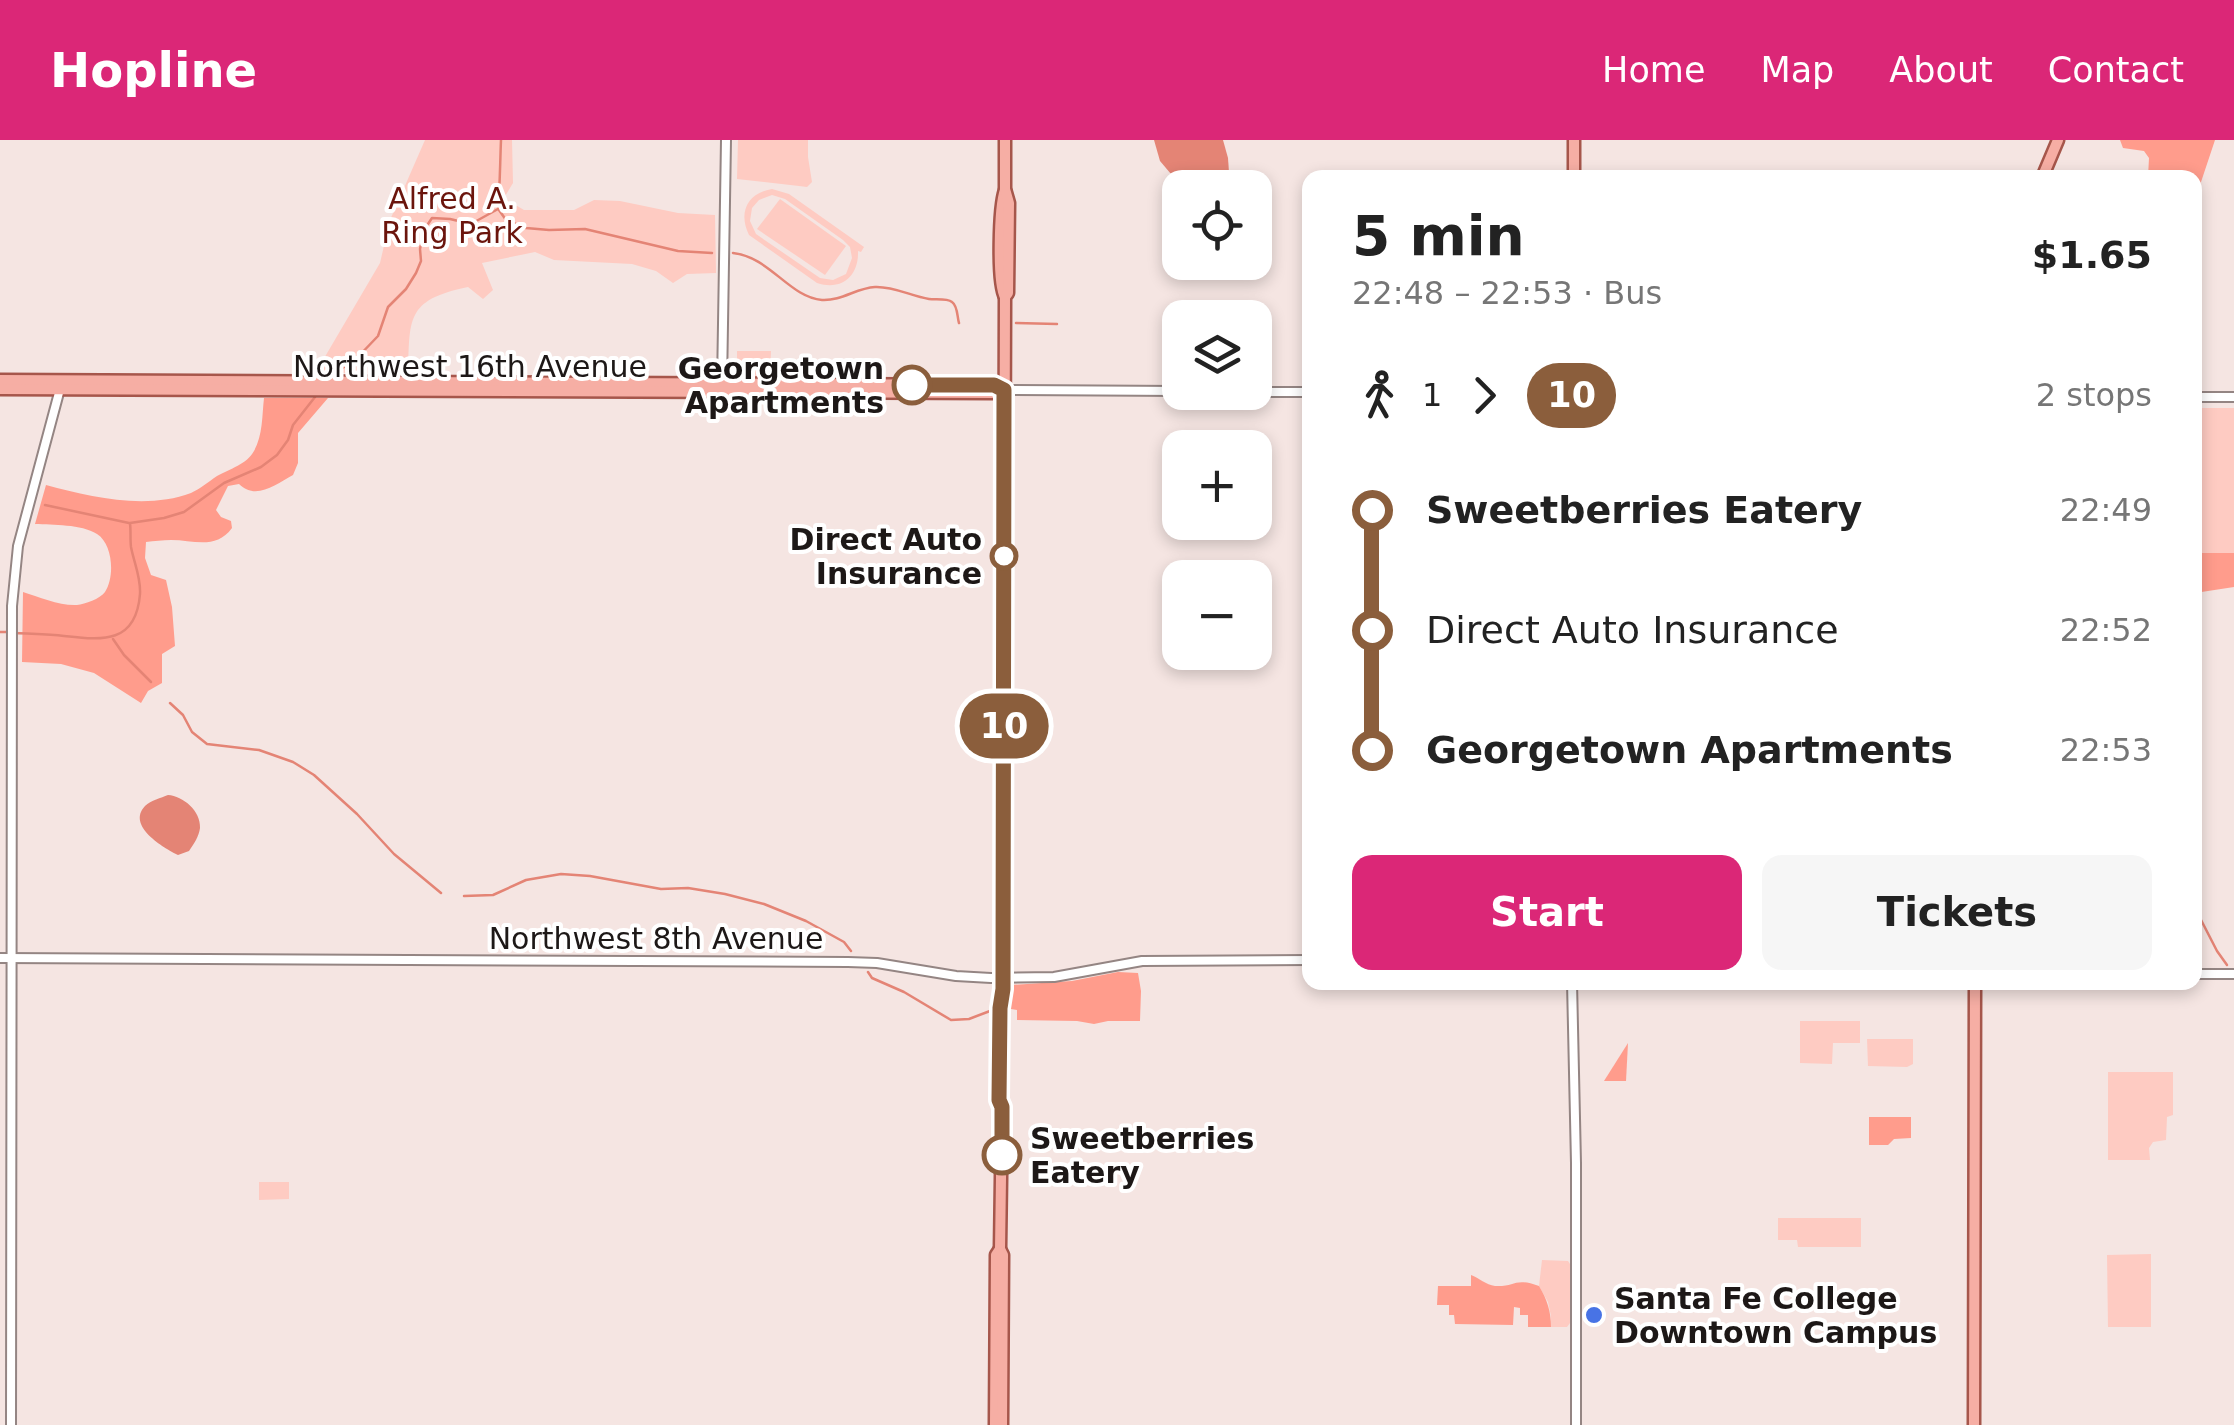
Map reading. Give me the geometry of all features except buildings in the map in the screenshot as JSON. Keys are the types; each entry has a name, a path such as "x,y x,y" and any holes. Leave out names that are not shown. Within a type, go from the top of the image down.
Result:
{"main road":[{"path":"1002,1425 1000,1250 1002,1107 1006,1101 1004,390 1009,203 1005,189 1005,140"},
{"path":"1574,140 1574,170"},
{"path":"2045,170 2058,140"},
{"path":"1005,189 1000,202 1001,292 1005,297"},
{"path":"1000,202 1005,212 1008,256"},
{"name":"Northwest 16th Avenue","path":"0,380 722,388 994,385 1004,390"},
{"name":"Northwest 16th Avenue","path":"0,389 342,386"},
{"path":"1974,1425 1975,990"},
{"path":"995,1425 996,1255 1000,1250"}],"street":[{"path":"722,388 726,140"},
{"path":"11,1425 14,578 25,516 60,389"},
{"path":"1004,390 1162,391"},
{"path":"1272,392 1302,392"},
{"path":"2202,397 2234,397"},
{"name":"Northwest 8th Avenue","path":"0,958 848,962 992,978 1054,977 1142,962 1302,960"},
{"path":"2202,974 2234,974"},
{"path":"1572,990 1576,1425"}],"green space":[{"name":"Alfred A. Ring Park","path":"425,140 512,140 513,183 504,198 524,210 574,210 594,200 715,215 716,273 687,274 673,283 656,271 632,264 554,260 535,252 482,263 493,290 483,299 468,287 432,298 415,315 409,339 408,375 316,372 380,263 390,220"},
{"path":"738,140 808,140 812,182 807,187 737,179"},
{"path":"772,189 789,194 864,247 858,251 852,274 834,285 817,283 749,235 744,219 747,205 763,191","holes":["772,195 785,199 850,247 852,258 846,274 833,280 820,278 756,234 750,221 752,208"]},
{"path":"780,199 846,246 825,275 757,229"},
{"path":"737,351 771,351 770,377 737,377"},
{"path":"2202,408 2234,408 2234,553 2202,553"},
{"path":"1800,1021 1860,1021 1860,1043 1833,1043 1832,1064 1800,1063"},
{"path":"1867,1039 1913,1039 1913,1064 1868,1066"},
{"path":"2108,1072 2173,1072 2173,1115 2167,1117 2166,1140 2153,1142 2149,1148 2150,1160 2108,1160"},
{"path":"259,1182 289,1182 289,1199 259,1200"},
{"path":"1778,1218 1861,1218 1861,1247 1798,1247 1797,1240 1778,1240"},
{"path":"2151,1254 2151,1327 2108,1327 2107,1255"},
{"path":"1542,1260 1570,1264 1567,1327 1551,1327 1548,1302 1539,1286"}],"shaded area":[{"path":"1154,140 1223,140 1229,170 1168,170 1160,161"},
{"path":"2120,140 2215,140 2202,179 2202,170 2148,170 2149,158 2144,151 2123,148"},
{"path":"264,398 328,398 298,433 298,463 293,475 259,491 239,484 228,486 216,510 231,521 232,528 226,535 204,542 146,542 145,558 151,575 166,580 172,607 175,646 162,654 162,683 148,691 141,703 94,673 61,664 22,662 23,592 77,605 103,595 110,578 109,553 97,534 75,527 35,524 46,485 137,501 191,493 251,456 262,425"},
{"path":"2202,553 2234,553 2234,587 2202,592"},
{"path":"168,795 190,805 200,822 193,846 178,855 149,835 140,821 145,806"},
{"path":"1118,972 1138,973 1140,1021 1094,1024 1017,1020 1017,1010 1011,1009 1011,985 1072,981"},
{"path":"1628,1043 1626,1081 1604,1081"},
{"path":"1869,1117 1911,1117 1911,1138 1894,1139 1888,1145 1869,1145"},
{"path":"1471,1275 1495,1286 1520,1282 1539,1286 1548,1306 1551,1327 1528,1327 1528,1315 1520,1315 1520,1308 1514,1307 1513,1325 1455,1324 1454,1315 1449,1315 1449,1305 1437,1305 1438,1286 1471,1286"}],"waterway":[{"path":"332,375 356,359 378,336 388,307 416,273 424,230 432,218 471,224 498,209 501,140"},
{"path":"499,210 506,220 526,228 585,229 678,251 712,253"},
{"path":"733,253 758,262 810,297 829,300 868,288 888,288 950,301 959,323"},
{"path":"1016,323 1057,324"},
{"path":"16,633 103,638 124,631 132,623 140,594 130,523 184,512 224,483 261,467 277,455 293,425 315,397"},
{"path":"45,505 129,523"},
{"path":"0,632 7,632"},
{"path":"113,639 151,682"},
{"path":"170,703 183,715 192,732 207,744 259,750 293,762 314,775 394,854 441,893"},
{"path":"464,896 493,895 526,880 561,874 661,889 688,888 764,904 806,921 844,942 851,951"},
{"path":"2202,922 2227,965"},
{"path":"868,972 872,978 951,1020 969,1019 990,1011"}],"bus line":[{"name":"10","path":"912,385 994,385 1004,390 1003,989 999,1100 1002,1155"}],"place":[{"name":"Georgetown Apartments","path":"912,385"},
{"name":"Direct Auto Insurance","path":"1004,556"},
{"name":"Sweetberries Eatery","path":"1002,1155"},
{"name":"Santa Fe College Downtown Campus","path":"1594,1315"}]}
